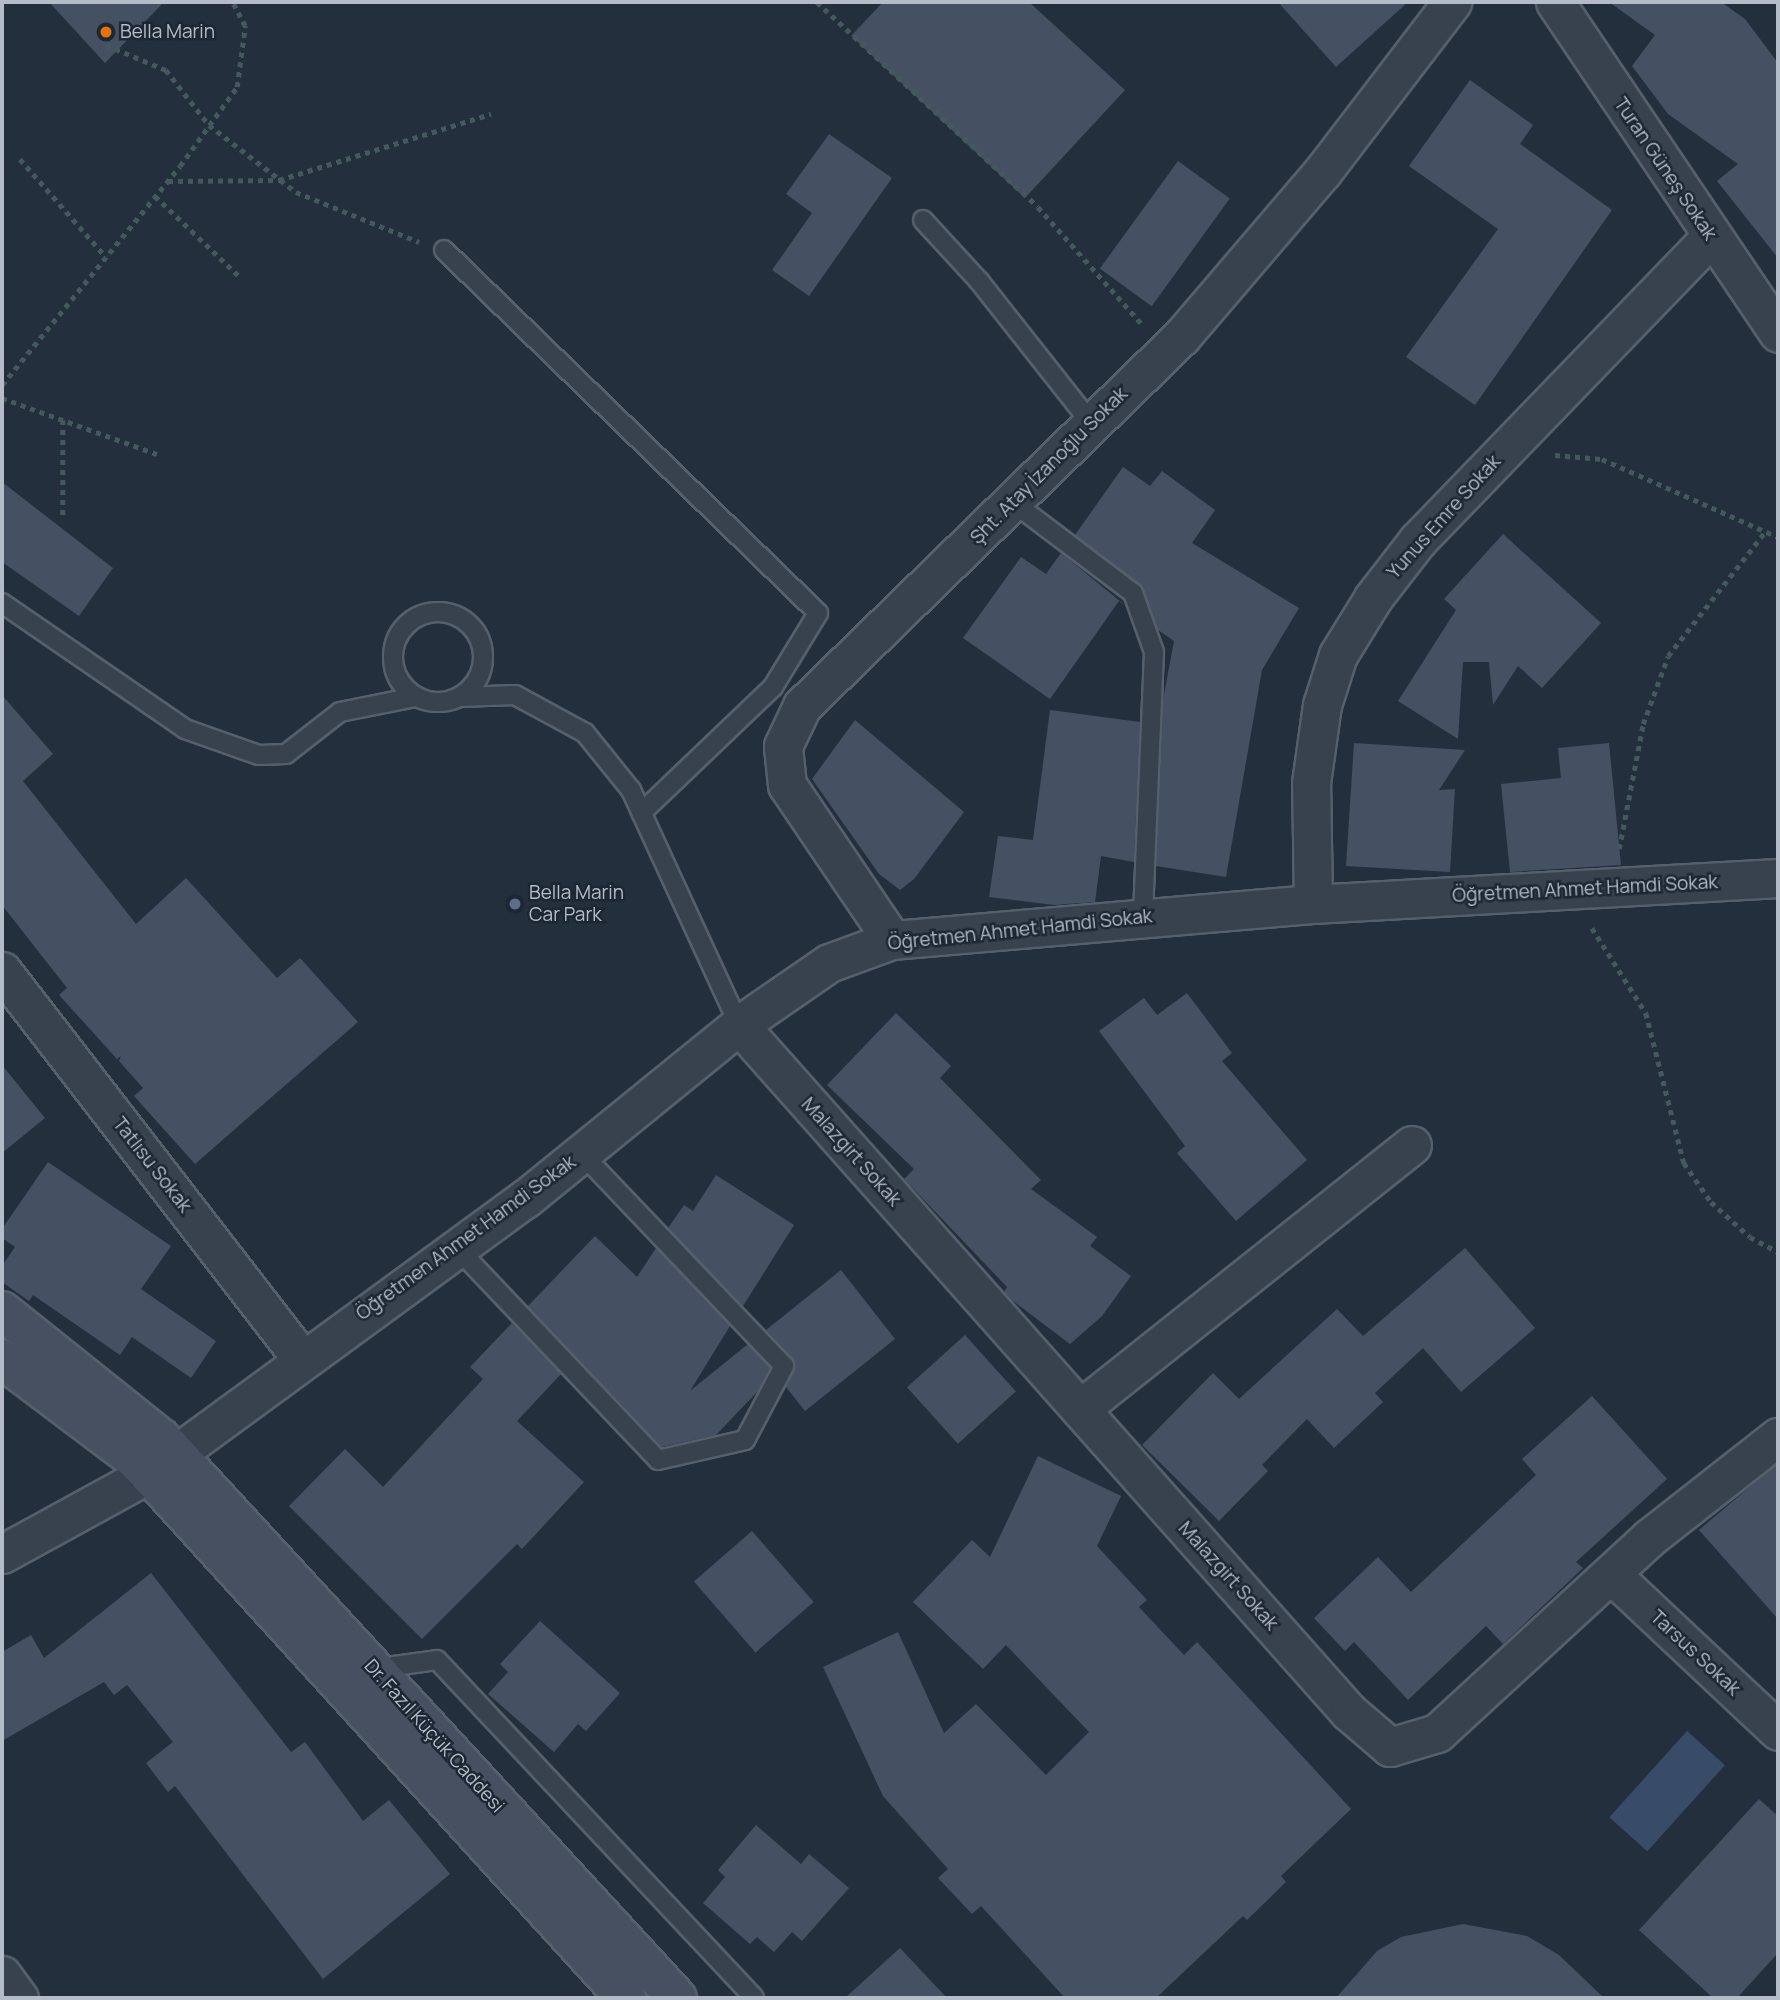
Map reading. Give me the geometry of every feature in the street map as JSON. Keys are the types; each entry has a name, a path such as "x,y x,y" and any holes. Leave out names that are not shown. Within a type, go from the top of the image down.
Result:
{"street":[{"name":"Şht. Atay İzanoğlu Sokak","path":"892,940 787,785 783,746 802,706 1014,503 1091,423 1166,351 1324,171 1452,2"},
{"name":"Turan Güneş Sokak","path":"1555,2 1710,238 1778,333"},
{"name":"Yunus Emre Sokak","path":"1313,904 1311,783 1322,705 1338,655 1418,540 1710,238"},
{"name":"Öğretmen Ahmet Hamdi Sokak","path":"2,1554 169,1460 301,1358 457,1248 581,1153 738,1025 829,963 892,940 1143,916 1778,878"},
{"name":"Tatlısu Sokak","path":"2,971 301,1358"},
{"name":"Malazgirt Sokak","path":"738,1025 1349,1712 1390,1747 1437,1733 1611,1574 1778,1437"},
{"path":"1080,1409 1412,1145"},
{"name":"Dr. Fazıl Küçük Caddesi","path":"2,1311 169,1460 380,1676 677,1998"},
{"path":"2,1359 169,1460 626,1998"},
{"name":"Tarsus Sokak","path":"1611,1574 1778,1731"},
{"path":"2,1975 19,1998"}],"lane":[{"path":"923,220 979,281 1091,423"},
{"path":"444,250 818,613 773,687 641,813"},
{"path":"1014,503 1133,593 1154,652 1143,916"},
{"path":"2,603 185,729 259,755 286,754 340,712 415,697"},
{"path":"460,697 480,676 482,646 467,621 439,611 411,620 394,644 396,674 415,697 429,702 460,697 514,695 585,733 631,790 738,1025"},
{"path":"457,1248 658,1460 745,1440 784,1366 581,1153"},
{"path":"380,1676 394,1666 437,1660 754,1998"}],"path":[{"path":"2,385 168,181 237,87 245,26 232,2"},
{"path":"817,2 1038,207 1166,351"},
{"path":"106,46 166,70 209,125 279,180 375,228 444,250"},
{"path":"168,181 279,180 492,114"},
{"path":"20,159 106,257"},
{"path":"155,196 239,276"},
{"path":"2,398 157,454"},
{"path":"63,420 63,515"},
{"path":"1505,450 1602,459 1778,537"},
{"path":"1609,887 1643,724 1668,656 1765,533"},
{"path":"1568,890 1646,1013 1684,1163 1711,1202 1750,1237 1778,1252"}],"water":[{"path":"1687,1731 1725,1765 1647,1851 1609,1817"}],"building":[{"name":"Bella Marin","path":"49,2 164,2 105,63"},
{"path":"883,2 1029,2 1125,90 1025,198 851,36"},
{"path":"1278,2 1408,2 1336,67"},
{"path":"1609,2 1721,2 1745,19 1778,63 1778,258 1717,181 1738,164 1668,114 1632,66 1655,35"},
{"path":"1470,80 1533,125 1520,144 1612,210 1475,405 1406,357 1498,229 1409,166"},
{"path":"829,134 892,178 809,296 772,270 812,213 786,194"},
{"path":"1178,161 1230,199 1152,306 1100,269"},
{"path":"1123,467 1150,486 1162,471 1215,510 1192,543 1299,608 1262,670 1226,877 1156,866 1163,700 1174,641 1158,630 1140,584 1075,535"},
{"path":"2,482 113,568 79,616 2,562"},
{"path":"1503,534 1601,623 1542,688 1518,666 1493,705 1489,662 1463,662 1458,739 1398,701 1456,610 1444,599"},
{"path":"1061,553 1126,606 1119,601 1050,699 963,638 1021,557 1046,574"},
{"path":"2,695 53,754 23,781 136,924 186,878 277,978 300,958 358,1022 195,1164 134,1096 143,1088 119,1061 121,1056 117,1059 59,995 67,988 2,905"},
{"path":"1050,710 1140,722 1134,862 1101,856 1095,902 1054,905 989,897 998,836 1033,840"},
{"path":"855,720 964,812 914,879 900,890 879,874 812,779"},
{"path":"1354,743 1465,750 1439,790 1455,789 1450,872 1346,866"},
{"path":"1609,743 1621,865 1510,872 1501,784 1561,778 1558,748"},
{"path":"1187,993 1232,1053 1222,1061 1307,1160 1236,1221 1177,1153 1185,1146 1099,1031 1144,998 1157,1015"},
{"path":"896,1013 951,1066 940,1078 1041,1180 1031,1189 1097,1237 1090,1246 1131,1276 1102,1316 1070,1344 1004,1292 1007,1287 904,1179 914,1169 827,1085"},
{"path":"2,1065 45,1118 2,1153"},
{"path":"48,1162 171,1246 141,1289 216,1341 191,1378 132,1337 120,1355 33,1295 29,1301 2,1282 2,1266 15,1247 2,1238 2,1229"},
{"path":"716,1175 794,1225 743,1306 668,1228 684,1205 693,1211"},
{"path":"595,1236 637,1277 656,1248 730,1326 690,1391 748,1344 770,1368 758,1391 716,1435 662,1447 528,1306"},
{"path":"1465,1248 1535,1328 1461,1392 1423,1348 1375,1393 1383,1402 1334,1448 1307,1419 1262,1465 1268,1471 1219,1521 1142,1445 1213,1373 1239,1399 1337,1309 1363,1336"},
{"path":"841,1270 895,1339 805,1411 786,1387 794,1371 793,1359 766,1330"},
{"path":"512,1323 561,1374 517,1421 584,1482 522,1549 517,1544 422,1639 289,1506 345,1449 383,1487 483,1379 470,1367"},
{"path":"965,1335 1016,1391 958,1444 907,1387"},
{"path":"1592,1396 1667,1479 1576,1562 1583,1568 1503,1644 1486,1626 1408,1700 1354,1642 1345,1651 1314,1618 1378,1557 1411,1592 1536,1475 1522,1459"},
{"path":"1038,1456 1121,1496 1097,1546 1147,1600 1139,1607 1184,1655 1197,1642 1351,1809 1281,1876 1286,1882 1247,1920 1243,1916 1156,1998 1065,1998 981,1906 972,1914 938,1878 948,1869 883,1796 823,1667 898,1632 944,1733 976,1704 1046,1775 1089,1732 1006,1645 983,1669 913,1602 972,1540 990,1557"},
{"path":"1778,1463 1778,1619 1699,1530"},
{"path":"752,1531 814,1602 756,1652 694,1582"},
{"path":"151,1573 291,1752 305,1742 363,1821 389,1800 450,1874 323,1979 175,1786 168,1792 146,1763 173,1742 127,1685 114,1695 104,1682 2,1741 2,1652 31,1635 44,1658"},
{"path":"540,1621 620,1693 586,1731 578,1724 554,1752 488,1694 508,1672 500,1664"},
{"path":"1759,1799 1778,1816 1778,1953 1737,1998 1713,1998 1639,1930"},
{"path":"756,1825 801,1864 809,1854 849,1888 802,1941 792,1932 774,1952 757,1937 750,1944 703,1903 725,1877 718,1870"},
{"path":"1463,1924 1527,1936 1559,1955 1604,1998 1336,1998 1377,1951 1401,1937"},
{"path":"900,1948 947,1998 845,1998"}],"place":[{"name":"Bella Marin","path":"106,32"},
{"name":"Bella Marin Car Park","path":"515,904"}]}
